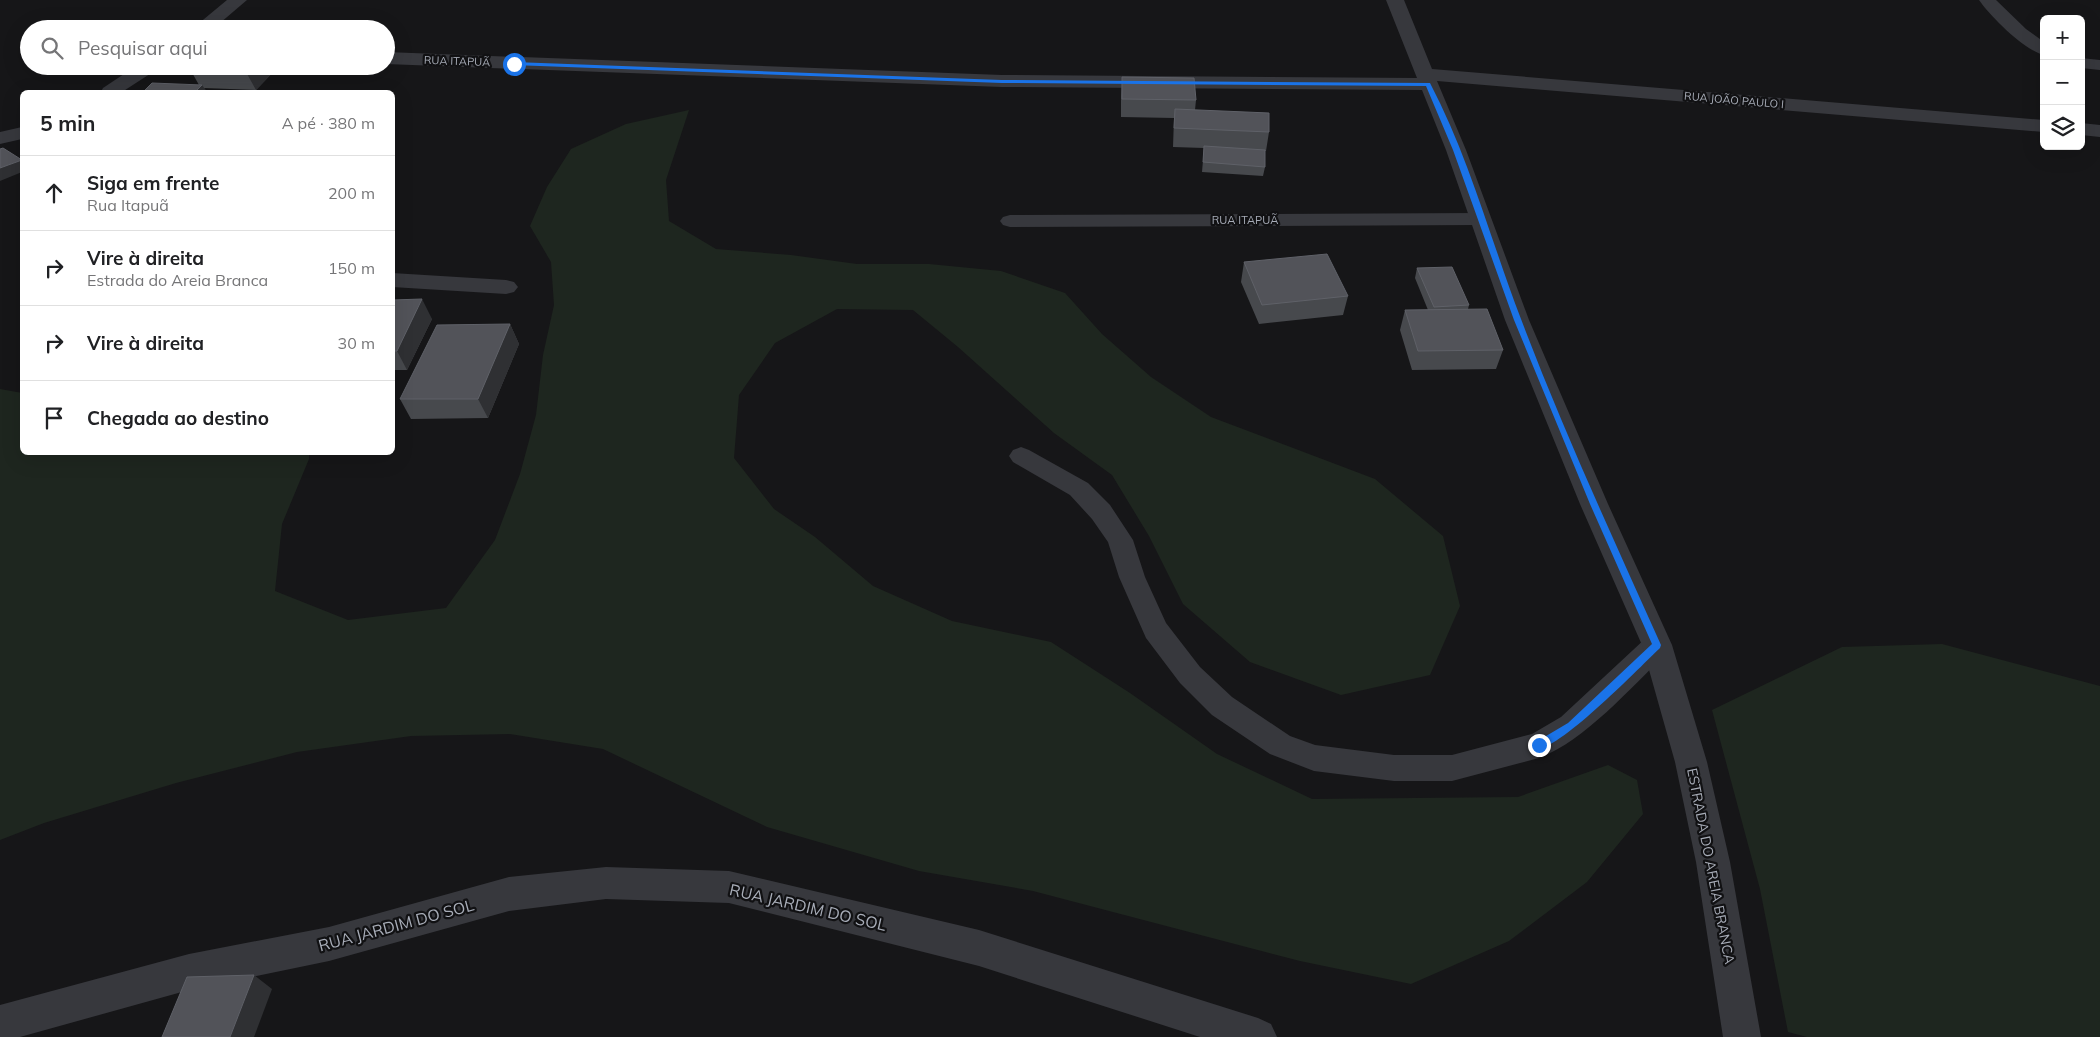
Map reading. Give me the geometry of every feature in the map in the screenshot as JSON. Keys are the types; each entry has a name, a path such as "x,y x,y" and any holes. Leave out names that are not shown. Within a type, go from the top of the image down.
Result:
{"street":[{"path":"212,20 238,0"},
{"name":"ESTRADA DO AREIA BRANCA","path":"1395,0 1456,150 1521,329 1594,504 1657,645 1691,762 1711,853 1742,1037"},
{"name":"RUA ITAPUÃ","path":"395,58 1002,81 1426,79"},
{"path":"113,90 136,75"},
{"name":"RUA JOÃO PAULO I","path":"1426,79 2040,126"},
{"path":"2085,129 2100,131"},
{"path":"0,138 20,133"},
{"path":"395,280 506,287"},
{"name":"RUA JARDIM DO SOL","path":"0,1024 189,972 329,944 510,894 606,883 729,887 979,948 1258,1037"}],"lane":[{"path":"1987,0 2020,33 2040,47"},
{"name":"RUA ITAPUÃ","path":"1010,221 1480,219"},
{"path":"1021,456 1079,489 1102,512 1120,540 1132,577 1156,630 1190,675 1222,706 1280,745 1314,758 1394,768 1452,768 1539,745 1571,726 1657,645"}],"shaded area":[{"path":"689,110 666,180 669,221 716,249 791,255 857,264 929,264 1001,271 1065,293 1102,334 1151,377 1211,417 1375,479 1443,536 1460,606 1430,675 1341,695 1250,662 1183,604 1149,536 1112,475 1054,433 958,347 913,310 837,309 775,343 739,395 734,458 774,509 815,537 873,586 952,621 1051,642 1130,693 1217,754 1312,799 1518,797 1608,765 1637,780 1643,814 1587,882 1509,941 1411,984 1300,961 1033,891 919,871 767,827 603,749 510,734 411,736 297,752 176,783 44,823 0,840 0,389 20,393 20,455 309,455 282,524 275,591 348,620 446,608 495,540 520,474 536,415 543,355 554,305 551,262 530,226 547,187 571,149 626,124"},
{"path":"1942,644 2100,686 2100,1037 1807,1037 1788,1032 1760,889 1712,710 1842,647"}],"building":[{"path":"1122,77 1194,78 1196,100 1122,99"},
{"path":"152,83 202,85 197,90 145,90"},
{"path":"1175,109 1269,113 1269,132 1174,128"},
{"path":"1204,146 1265,150 1265,167 1203,162"},
{"path":"3,148 20,159 20,161 0,168 0,149"},
{"path":"1327,254 1348,296 1262,305 1244,262"},
{"path":"1452,267 1469,305 1434,307 1417,268"},
{"path":"422,299 397,351 395,351 395,300"},
{"path":"1487,309 1503,350 1418,351 1405,310"},
{"path":"510,324 478,399 400,399 437,325"},
{"path":"254,975 230,1037 162,1037 187,977"}],"route":[{"path":"514,64 1002,81 1147,84 1428,84 1456,150 1517,320 1594,504 1657,645 1571,726 1539,745"}]}
